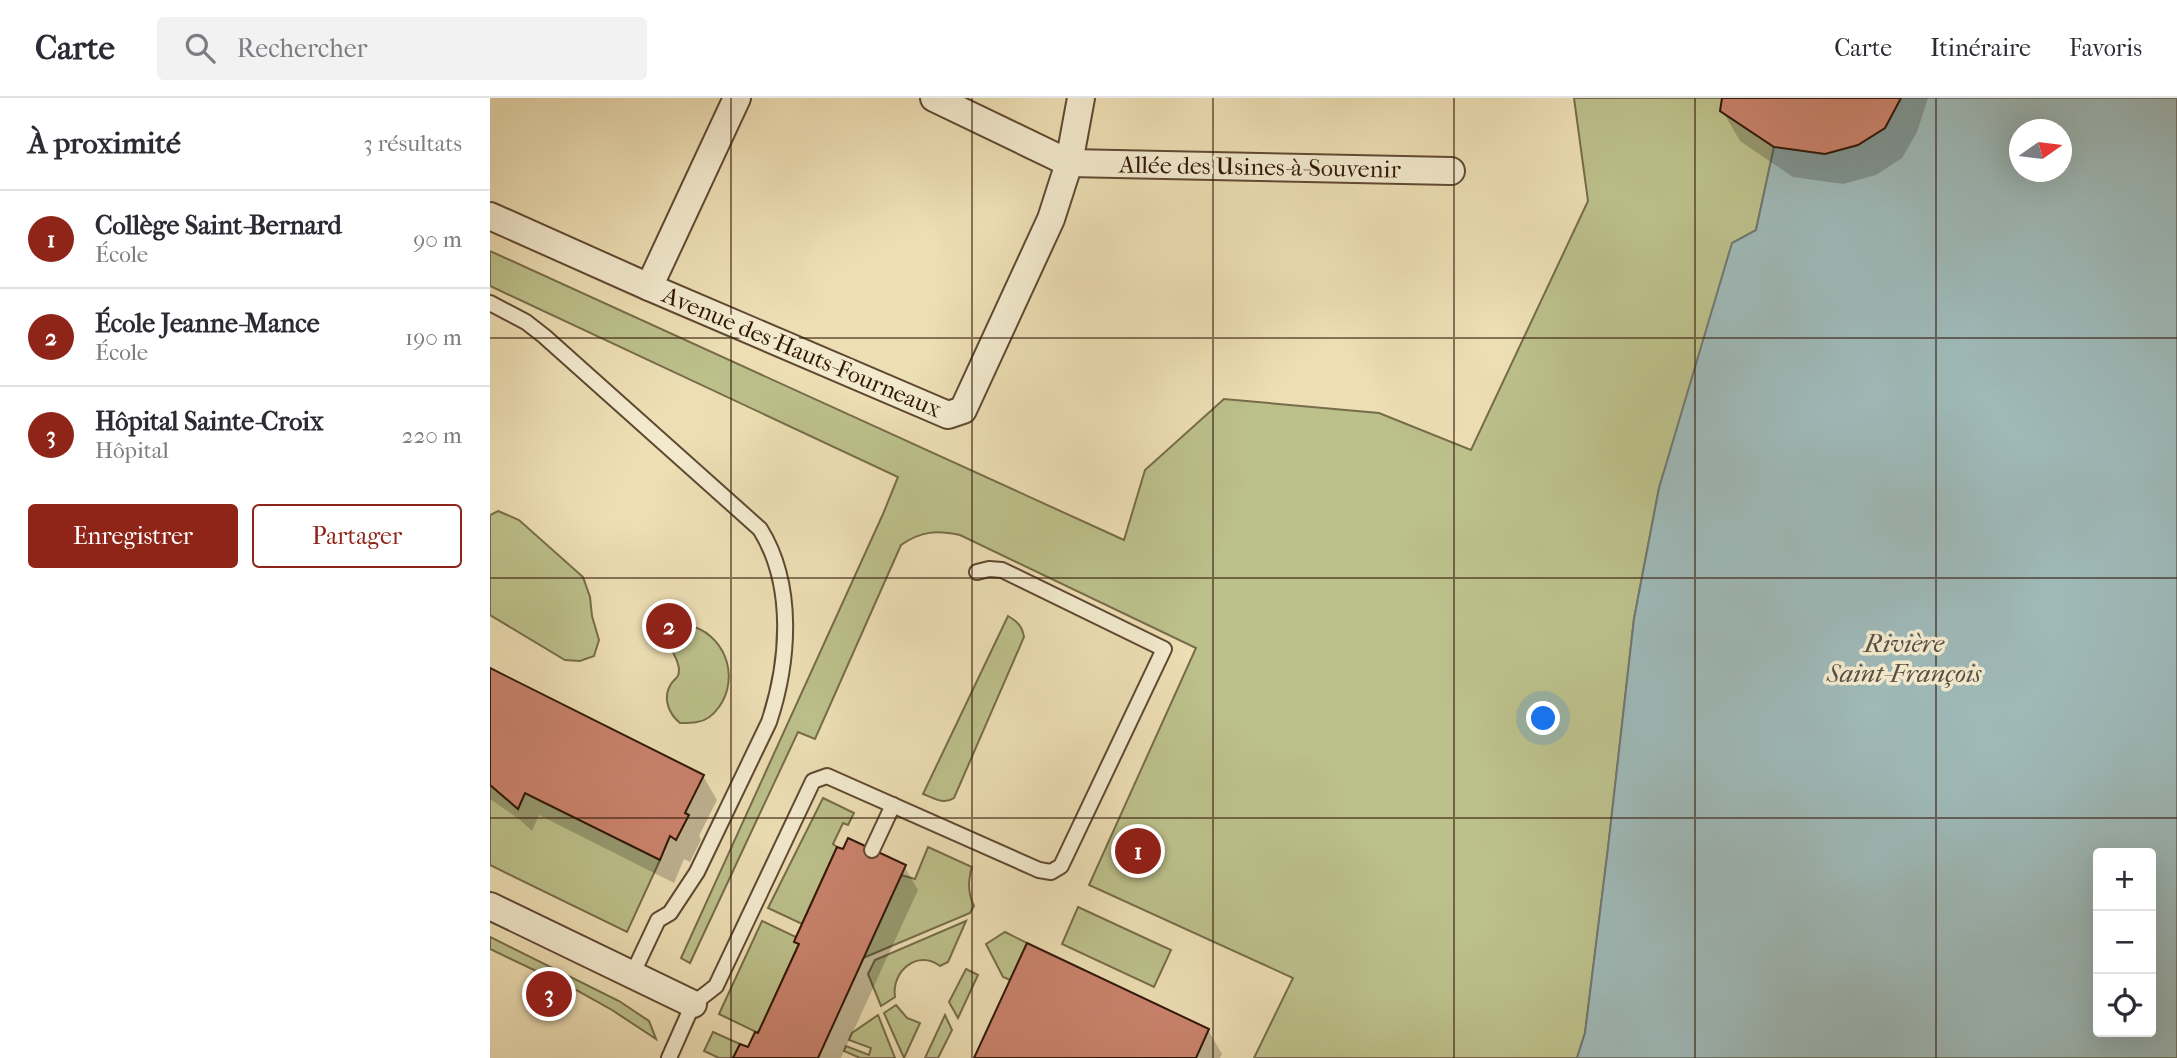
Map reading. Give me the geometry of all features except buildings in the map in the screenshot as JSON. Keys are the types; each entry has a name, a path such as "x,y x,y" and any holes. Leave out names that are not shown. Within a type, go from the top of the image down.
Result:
{"street":[{"path":"649,287 737,98"},
{"path":"934,98 1069,163"},
{"name":"Avenue des Hauts-Fourneaux","path":"490,216 948,415 963,410 1051,219 1069,163 1081,98"},
{"name":"Allée des Usines-à-Souvenir","path":"1069,163 1451,171"},
{"path":"490,906 693,1004"}],"lane":[{"path":"490,303 526,322 544,336 760,529 777,562 782,595 784,650 776,701 769,722 697,872 670,913 658,920 632,975"},
{"path":"669,1058 693,1004 716,986 813,781 827,776 1045,872 1056,870 1065,860 1164,649 1002,570 977,572"},
{"path":"872,850 893,805"}],"green space":[{"path":"1574,98 1814,98 1797,126 1774,147 1756,230 1675,438 1659,488 1634,619 1585,1033 1577,1058 1254,1058 1293,978 1089,885 1196,648 960,535 944,532 922,534 901,545 815,739 798,732 690,963 681,958 898,477 490,286 490,251 1124,540 1145,470 1224,399 1379,413 1471,450 1588,201"},
{"path":"498,511 519,520 583,577 599,640 594,656 580,661 565,660 490,615 490,515"},
{"path":"1008,616 1019,625 1024,637 954,798 943,801 923,794"},
{"path":"687,625 711,636 719,646 728,669 728,682 725,695 712,715 700,721 680,723 670,710 667,700 668,689 678,676 679,670 670,640 671,635"},
{"path":"490,785 518,808 525,793 660,860 627,932 490,865"},
{"path":"823,798 854,813 848,825 843,823 833,844 837,847 802,924 768,908"},
{"path":"928,847 972,867 969,887 974,906 970,913 863,958 901,875 915,879"},
{"path":"1078,907 1171,950 1154,987 1062,944"},
{"path":"762,921 796,937 795,942 799,944 758,1033 719,1014"},
{"path":"966,921 948,962 940,966 923,960 908,965 897,979 895,997 881,1006 868,974 875,960"},
{"path":"1005,932 1027,943 1010,980 1003,977 986,944"},
{"path":"490,937 619,1001 649,1021 656,1039 576,990 490,949"},
{"path":"966,969 978,975 958,1018 949,1002"},
{"path":"896,1005 907,1018 920,1023 904,1058 884,1013"},
{"path":"878,1015 895,1058 860,1058 844,1051 846,1046 869,1055 871,1048 849,1040 852,1033"},
{"path":"945,1015 952,1030 938,1058 925,1058"},
{"path":"713,1032 740,1044 733,1058 719,1058 704,1051"}],"water":[{"name":"Rivière Saint-François","path":"1814,98 2177,98 2177,1058 1577,1058 1585,1033 1634,619 1659,488 1732,243 1756,230 1774,147 1797,126"}],"place":[{"name":"École Jeanne-Mance","path":"669,626"},
{"name":"Collège Saint-Bernard","path":"1138,851"},
{"name":"Hôpital Sainte-Croix","path":"549,994"}]}
